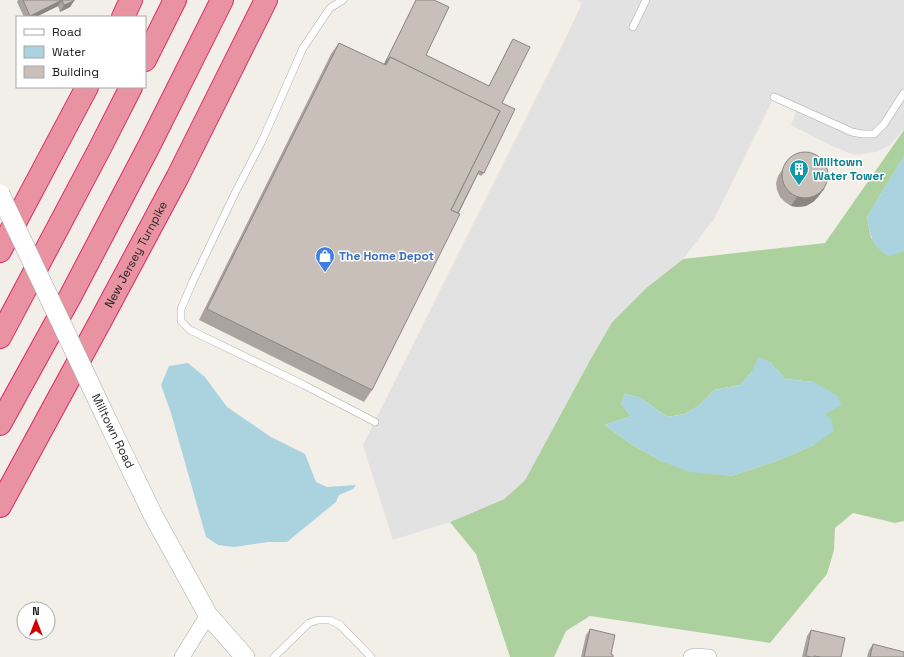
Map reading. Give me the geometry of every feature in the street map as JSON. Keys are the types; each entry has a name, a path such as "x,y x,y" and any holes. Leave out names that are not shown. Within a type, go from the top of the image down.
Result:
{"highway":[{"path":"123,16 131,0"},
{"path":"146,58 175,0"},
{"path":"0,424 71,295 149,146 222,0"},
{"name":"New Jersey Turnpike","path":"0,506 98,327 177,178 266,0"},
{"path":"0,251 85,88"},
{"path":"0,337 130,88"}],"street":[{"name":"Milltown Road","path":"0,194 153,515 208,614 245,657"},
{"path":"182,657 208,614"},
{"path":"691,657 709,657"}],"lane":[{"path":"343,0 330,8 303,48 262,141 234,193 193,281 181,309 181,321 190,330 304,385 375,422"},
{"path":"633,27 646,0"},
{"path":"774,97 852,132 874,134 884,124 904,93"},
{"path":"274,657 309,623 318,620 330,620 340,625 371,657"}],"green space":[{"path":"904,130 904,156 867,217 871,238 902,252 904,250 904,521 895,523 853,513 835,528 834,550 827,574 770,643 590,616 566,631 554,657 510,657 476,554 450,522 504,499 525,480 612,322 646,288 683,259 825,243","holes":["770,362 785,379 814,382 825,414 814,445 779,460 731,476 661,461 631,444 605,425 631,416 621,404 625,394 641,398 667,417 685,414 700,405 714,390 740,385 751,373"]}],"shaded area":[{"path":"577,0 904,0 904,129 890,145 876,152 855,155 832,146 791,125 798,107 774,97 714,219 683,259 646,288 612,322 525,480 504,499 450,522 393,540 363,445 561,48 582,3"}],"water":[{"path":"904,156 904,250 889,256 875,244 871,235 867,217"},
{"path":"759,357 770,362 785,379 814,382 839,397 841,405 825,414 831,419 834,431 814,445 779,460 731,476 690,472 661,461 631,444 605,425 631,416 621,404 624,394 641,398 667,417 685,414 700,405 714,390 740,385 751,373"},
{"path":"188,363 205,377 227,407 271,437 305,454 316,482 327,487 356,485 353,489 339,495 336,502 287,542 268,542 234,547 218,545 206,537 171,413 161,385 169,366"}],"building":[{"path":"23,0 62,0 30,16"},
{"path":"62,0 74,0 74,1 64,5"},
{"path":"416,0 434,0 449,7 426,55 489,86 513,39 530,47 502,103 515,109 484,173 479,171 458,213 451,210 500,111 390,57 384,65"},
{"name":"The Home Depot","path":"339,43 386,65 390,57 500,111 451,210 460,214 372,390 207,309"},
{"name":"Milltown Water Tower","path":"805,152 818,156 824,162 828,175 824,188 818,194 805,198 792,194 786,188 782,175 786,162 792,156"},
{"path":"590,629 615,635 611,654 613,657 584,657"},
{"path":"811,630 845,638 841,657 806,656"},
{"path":"873,644 904,652 904,657 870,657"}],"place":[{"name":"Milltown Water Tower","path":"799,186"},
{"name":"The Home Depot","path":"325,273"}]}
